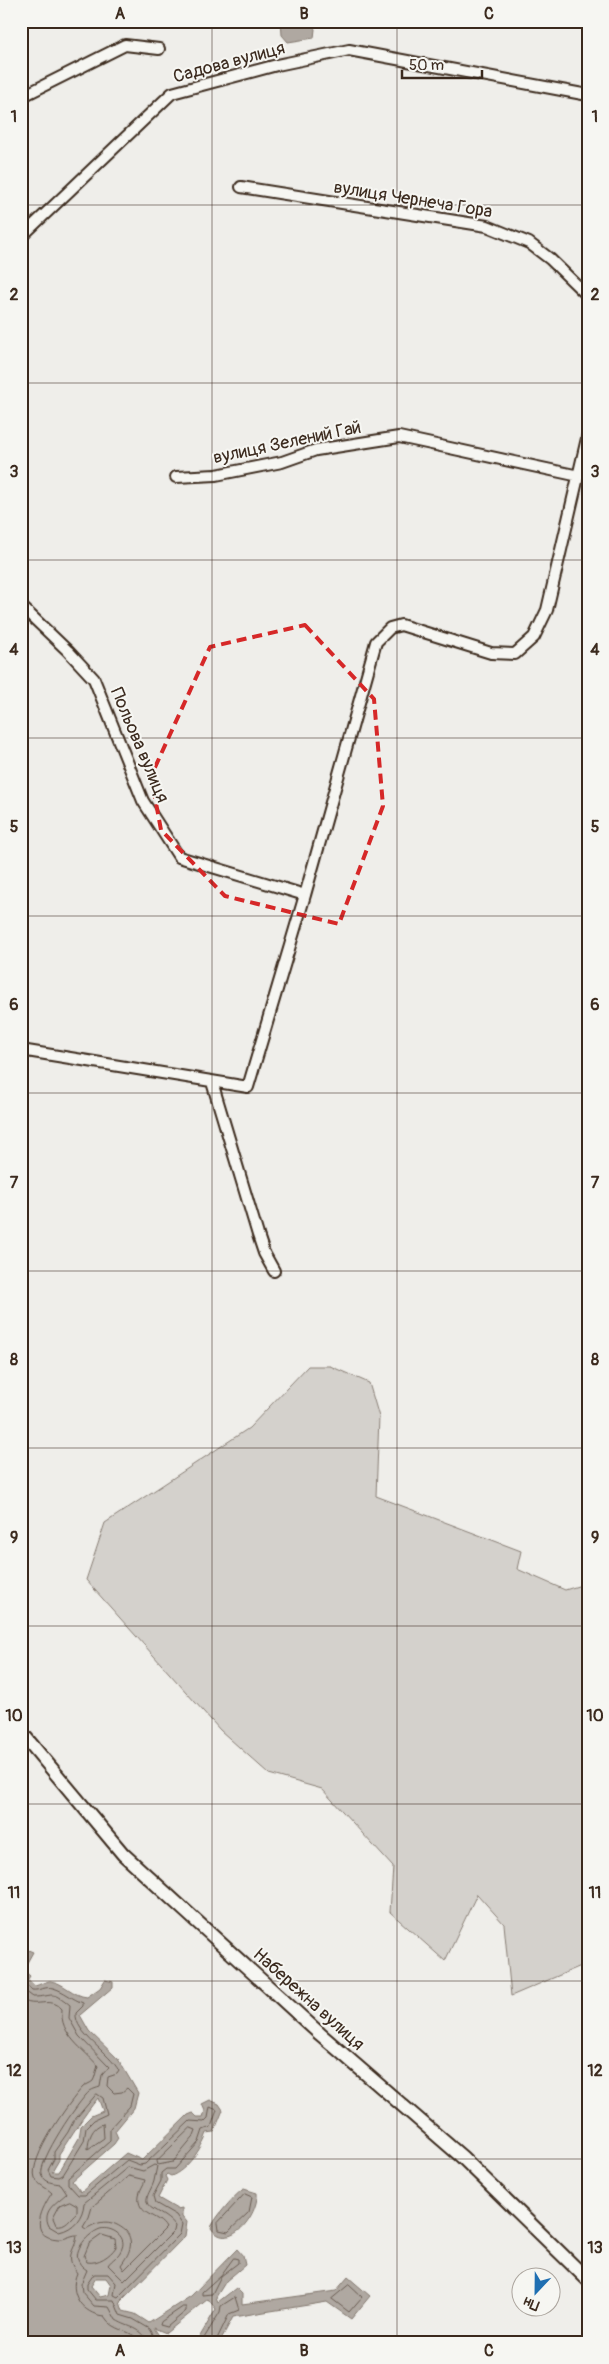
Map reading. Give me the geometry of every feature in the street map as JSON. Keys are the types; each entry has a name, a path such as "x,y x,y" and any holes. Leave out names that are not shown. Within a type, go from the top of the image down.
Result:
{"street":[{"path":"21,97 125,45 159,49"},
{"name":"Садова вулиця","path":"21,237 172,93 277,65 349,50 588,95"},
{"name":"вулиця Чернеча Гора","path":"241,187 487,226 529,243 588,296"},
{"path":"21,1050 248,1087 305,895 376,642 390,628 401,625 491,652 515,654 534,638 547,610 588,434"},
{"name":"вулиця Зелений Гай","path":"176,477 216,475 282,462 316,450 400,437 579,476"},
{"name":"Польова вулиця","path":"21,606 94,679 143,801 179,857 305,895"},
{"path":"212,1082 258,1235 264,1253 274,1271"},
{"name":"Набережна вулиця","path":"21,1732 101,1830 129,1860 320,2034 462,2157 588,2280"}],"highlighted area":[{"path":"305,625 374,699 383,806 339,924 225,896 161,830 151,776 210,647"}],"shaded area":[{"path":"308,1366 330,1366 369,1383 379,1417 376,1496 521,1551 517,1569 565,1590 588,1583 588,1963 511,1996 504,1924 477,1894 445,1961 390,1912 393,1867 322,1789 269,1774 220,1730 86,1580 105,1523 249,1428"}],"water":[{"path":"281,21 310,21 315,29 314,38 288,42 282,35"},
{"path":"21,1947 33,1952 23,1970 30,1976 28,1979 35,1986 48,1981 55,1982 77,1994 87,1997 100,1988 105,1980 113,1982 113,1987 80,2015 89,2031 118,2059 138,2093 134,2108 115,2131 118,2138 114,2144 72,2181 81,2192 126,2153 142,2160 188,2115 193,2113 197,2117 203,2117 205,2111 202,2104 210,2100 219,2104 223,2110 214,2132 207,2133 188,2164 177,2173 165,2176 167,2180 158,2198 177,2209 182,2208 182,2216 187,2222 185,2236 120,2302 123,2311 135,2314 149,2323 191,2296 237,2249 243,2256 245,2265 226,2281 216,2297 218,2302 236,2288 242,2294 242,2304 336,2291 348,2277 370,2296 351,2319 327,2302 233,2317 219,2343 196,2343 216,2309 208,2299 166,2333 154,2328 164,2343 21,2343","holes":["98,2098 103,2111 91,2116 81,2126 79,2138 59,2172 52,2172 59,2160 59,2154","96,2278 106,2278 111,2285 109,2295 100,2297 91,2286"]},
{"path":"244,2189 257,2193 253,2211 248,2220 234,2234 218,2235 211,2228 213,2224 220,2213"}]}
